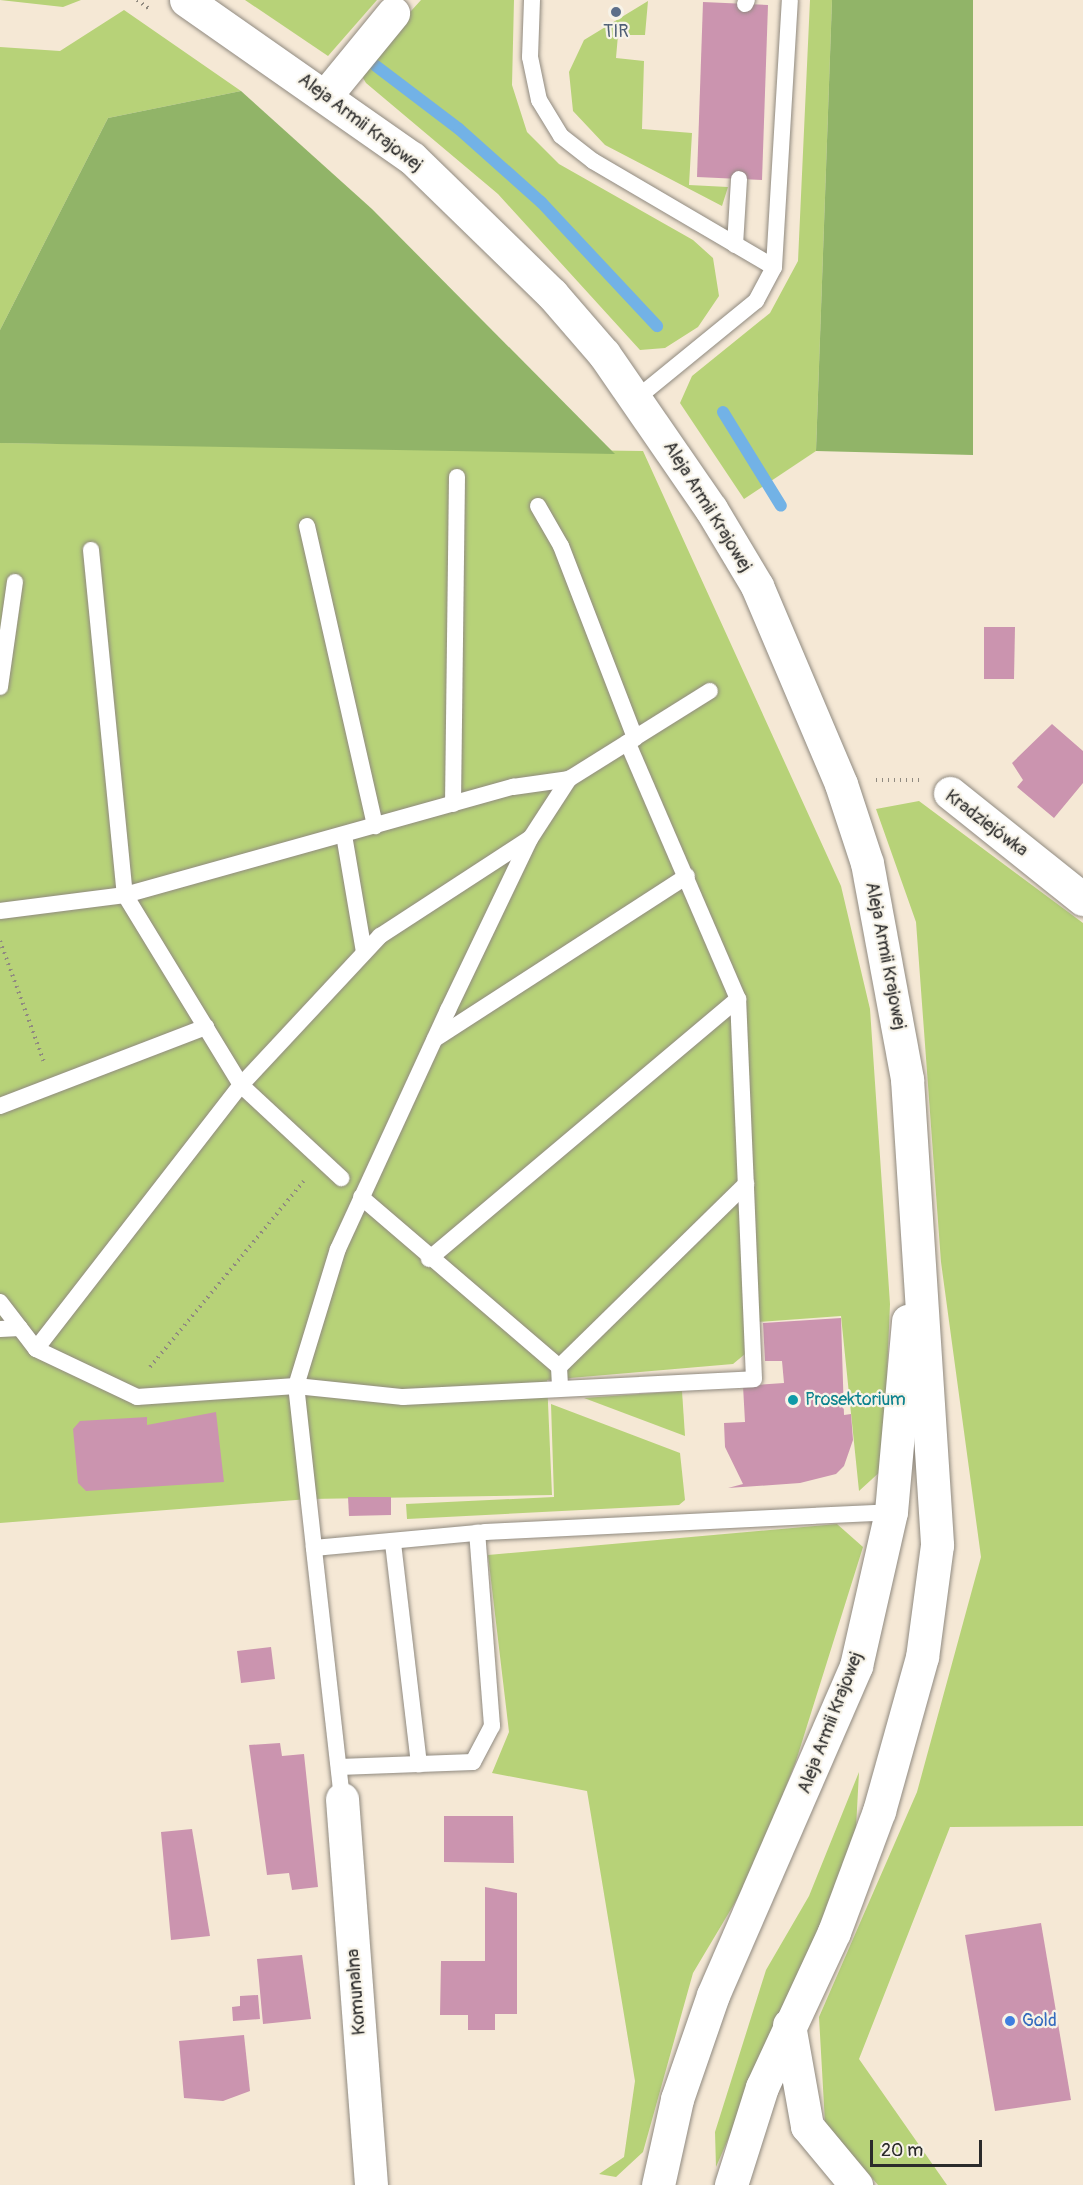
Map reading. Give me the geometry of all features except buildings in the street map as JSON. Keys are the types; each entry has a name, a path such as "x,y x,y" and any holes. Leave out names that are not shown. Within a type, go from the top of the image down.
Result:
{"main road":[{"name":"Aleja Armii Krajowej","path":"186,0 326,95 412,158 552,294 637,398 757,586 841,784 891,970 918,1202 938,1516 929,1612 911,1704 879,1811 834,1932 789,2025 731,2185"},
{"path":"326,95 393,13"},
{"name":"Kradziejówka","path":"950,793 1083,899"},
{"name":"Aleja Armii Krajowej","path":"658,2185 677,2099 713,1995 856,1666 891,1512 918,1202"},
{"name":"Komunalna","path":"342,1799 371,2185"},
{"path":"789,2025 807,2126 856,2185"}],"lane":[{"path":"532,0 530,57 539,100 561,136 774,267"},
{"path":"637,398 756,302 774,267 790,0"},
{"path":"735,245 739,179"},
{"path":"453,804 457,477"},
{"path":"0,1302 36,1349 137,1397 296,1386 403,1397 754,1379 738,999 631,741 561,546 538,506"},
{"path":"307,526 375,826"},
{"path":"90,550 126,895 241,1085 341,1178"},
{"path":"0,687 15,582"},
{"path":"0,911 126,895 453,804 569,780 710,691"},
{"path":"342,1799 296,1386 338,1249 530,839 569,780"},
{"path":"344,835 364,952"},
{"path":"36,1349 241,1085 364,952 380,936 530,839"},
{"path":"434,1040 687,876"},
{"path":"429,1259 738,999"},
{"path":"0,1106 206,1027"},
{"path":"559,1367 746,1184"},
{"path":"362,1197 429,1259 559,1367 560,1388"},
{"path":"0,1329 20,1328"},
{"path":"314,1548 393,1543 477,1533 891,1512"},
{"path":"339,1767 473,1762 492,1726 477,1533"},
{"path":"393,1543 419,1764"}],"path":[{"name":"Kradziejówka","path":"841,784 904,777 950,793"},
{"path":"0,941 53,1086"},
{"path":"129,1393 322,1160"}],"green space":[{"path":"0,0 81,0 63,7"},
{"path":"245,0 377,0 328,56"},
{"path":"421,0 514,0 512,85 527,132 559,164 693,240 713,258 719,296 698,327 665,348 640,350 498,194 366,83 360,73 364,63"},
{"path":"810,0 832,0 816,451 744,499 680,403 692,376 770,313 798,261"},
{"path":"832,0 973,0 973,455 816,451"},
{"path":"648,1 645,35 618,35 616,58 644,61 642,129 692,133 689,185 728,187 722,206 605,145 573,111 569,72 584,40"},
{"path":"124,10 241,91 108,118 0,330 0,47 60,51"},
{"path":"241,91 372,209 615,454 0,443 0,330 108,118"},
{"path":"0,443 643,451 841,886 870,1009 890,1304 883,1469 859,1491 841,1316 744,1323 745,1354 733,1364 547,1380 552,1495 309,1499 0,1523"},
{"path":"919,801 1083,923 1083,1826 950,1827 859,2059 947,2185 878,2185 825,2123 819,2017 917,1792 981,1557 941,1262 916,922 876,809"},
{"path":"682,1391 685,1436 584,1398"},
{"path":"551,1404 680,1453 685,1500 679,1505 407,1519 406,1504 554,1497"},
{"path":"837,1524 863,1547 796,1761 752,1874 693,1973 643,2152 616,2177 599,2174 624,2157 635,2081 587,1791 492,1773 509,1732 488,1555"},
{"path":"859,1772 855,1847 716,2167 715,2132 766,1970 809,1896"}],"waterway":[{"path":"376,66 459,129 541,202 657,326"},
{"path":"723,412 781,506"}],"place":[{"name":"TIR","path":"616,12"},
{"name":"Prosektorium","path":"793,1400"},
{"name":"Gold","path":"1010,2021"}]}
